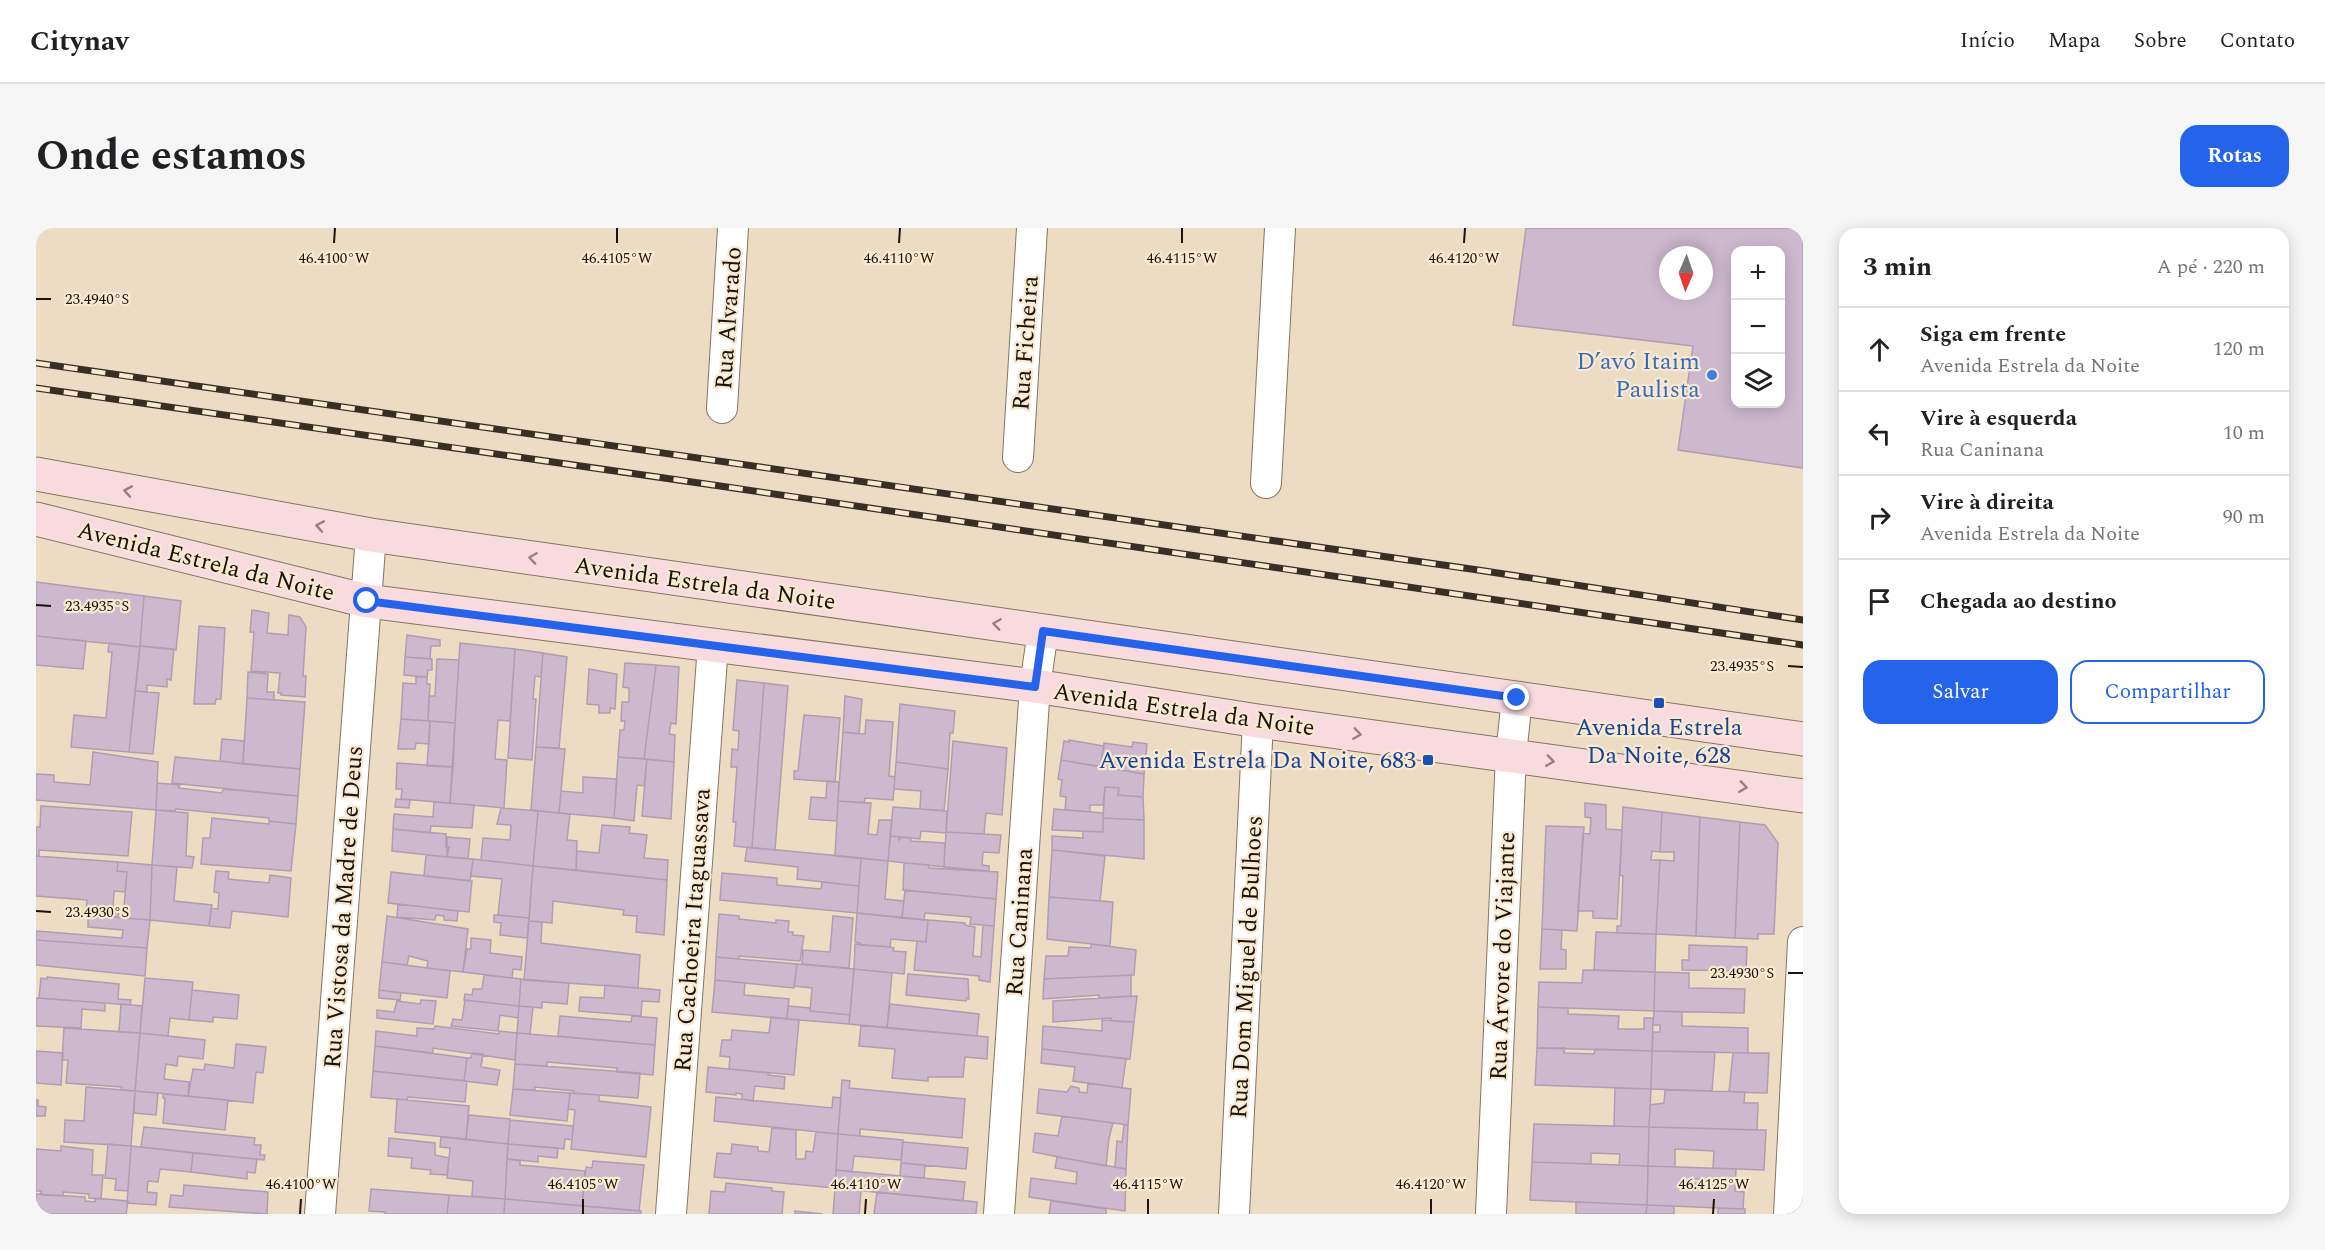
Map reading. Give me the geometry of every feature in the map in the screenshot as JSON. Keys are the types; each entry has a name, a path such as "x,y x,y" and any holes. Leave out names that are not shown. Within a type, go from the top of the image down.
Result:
{"street":[{"name":"Rua Alvarado","path":"722,408 734,228"},
{"name":"Rua Ficheira","path":"1018,457 1032,228"},
{"path":"1266,483 1280,228"},
{"name":"Avenida Estrela da Noite","path":"36,474 371,535 1803,739"},
{"name":"Avenida Estrela da Noite","path":"36,519 367,601 1035,687 1258,721 1803,796"},
{"name":"Rua Vistosa da Madre de Deus","path":"320,1214 371,535"},
{"name":"Rua Caninana","path":"999,1214 1035,687 1043,631"},
{"name":"Rua Cachoeira Itaguassava","path":"671,1214 713,645"},
{"name":"Rua Árvore do Viajante","path":"1491,1214 1511,755 1517,698"},
{"name":"Rua Dom Miguel de Bulhoes","path":"1234,1214 1258,721"},
{"path":"1789,1214 1803,942"}],"building":[{"name":"D’avó Itaim Paulista","path":"1526,228 1803,228 1803,468 1678,450 1693,346 1513,325"},
{"path":"36,582 144,596 140,647 36,636"},
{"path":"144,596 181,601 176,650 140,646"},
{"path":"252,610 269,613 267,633 288,635 289,615 300,617 306,627 303,676 306,676 305,697 278,693 280,673 251,671 254,632 250,632"},
{"path":"199,626 225,628 221,699 216,699 215,704 194,704"},
{"path":"407,635 440,640 440,646 431,646 430,659 405,657"},
{"path":"36,636 86,641 83,669 36,665"},
{"path":"109,643 140,647 129,752 71,747 74,715 106,718 112,652 108,652"},
{"path":"460,643 515,649 510,721 498,720 495,759 507,760 504,808 450,803"},
{"path":"140,646 174,649 171,680 167,679 167,687 147,685 147,692 135,691"},
{"path":"515,649 543,653 541,677 535,676 533,699 536,699 532,760 508,758"},
{"path":"543,653 567,657 559,748 536,747"},
{"path":"405,657 432,659 432,670 428,670 427,677 404,675"},
{"path":"437,659 459,660 455,723 428,721 429,696 435,696"},
{"path":"625,663 656,665 644,759 618,757 620,730 624,730 625,721 621,721 622,702 629,702 629,688 623,687"},
{"path":"656,665 679,667 676,724 671,723 669,734 675,735 674,762 644,759"},
{"path":"589,669 617,674 615,709 610,708 610,713 599,713 599,705 587,704"},
{"path":"248,672 268,674 267,692 274,692 274,700 247,698"},
{"path":"416,677 427,677 427,684 430,684 428,721 401,719 403,683 416,684"},
{"path":"737,680 764,683 752,848 734,846 736,822 733,822 737,767 731,767 732,749 738,750 739,731 733,730"},
{"path":"764,683 788,686 775,850 752,848"},
{"path":"135,691 159,693 153,754 129,752"},
{"path":"845,696 862,699 859,734 843,732"},
{"path":"247,698 305,702 300,769 243,764"},
{"path":"900,704 955,711 953,733 950,733 948,769 896,762"},
{"path":"804,715 840,718 835,782 794,779 794,771 798,771"},
{"path":"401,719 430,721 429,744 416,743 415,749 398,749"},
{"path":"866,720 893,722 889,776 895,777 893,800 865,798 864,803 838,801 843,732 865,734"},
{"path":"430,721 455,723 453,767 427,766"},
{"path":"222,739 244,741 243,764 220,761"},
{"path":"1069,740 1104,746 1100,767 1061,760 1064,741 1069,742"},
{"path":"953,741 1007,748 1002,815 986,813 984,834 946,832"},
{"path":"1133,742 1147,744 1144,774 1100,767 1104,743 1132,747"},
{"path":"536,747 565,749 559,813 531,810"},
{"path":"93,752 158,762 156,810 36,800 36,774 54,775 54,782 90,785"},
{"path":"175,757 300,769 298,796 172,783"},
{"path":"618,757 647,759 644,786 637,785 634,821 614,818"},
{"path":"647,759 674,762 671,819 642,816"},
{"path":"1061,760 1144,774 1143,797 1118,795 1119,788 1105,787 1103,805 1090,805 1090,812 1065,810 1066,797 1060,796 1062,780 1058,779"},
{"path":"896,762 948,769 944,811 920,809 921,791 894,789"},
{"path":"397,763 453,767 450,803 401,799 402,789 396,789"},
{"path":"583,777 617,779 614,818 559,813 561,791 583,793"},
{"path":"827,781 839,782 837,821 809,819 811,797 826,798"},
{"path":"157,783 222,793 223,789 298,796 296,824 269,821 269,818 176,809 175,811 156,810"},
{"path":"1105,787 1119,788 1118,795 1143,797 1144,820 1103,818"},
{"path":"396,799 410,800 409,808 395,807"},
{"path":"838,801 871,803 868,834 877,835 879,820 892,820 888,861 835,856"},
{"path":"434,802 474,805 472,828 431,826 430,833 393,829 394,814 433,817"},
{"path":"1585,803 1606,805 1606,829 1622,830 1617,919 1593,918 1593,911 1578,911 1583,833 1590,834 1591,818 1585,817"},
{"path":"41,806 132,812 128,856 39,850 39,856 36,856 36,827 40,827"},
{"path":"893,807 947,811 946,833 921,831 920,839 890,836"},
{"path":"1623,807 1662,812 1660,852 1652,851 1651,860 1660,860 1656,934 1617,933 1617,926 1621,926 1623,876 1620,875"},
{"path":"501,808 538,811 533,866 481,860 483,838 510,840 511,825 497,824"},
{"path":"1054,809 1103,813 1103,832 1052,830"},
{"path":"156,810 188,813 186,856 194,857 192,868 152,865"},
{"path":"538,811 570,814 567,840 577,841 576,870 533,866"},
{"path":"1662,812 1700,817 1696,936 1656,934 1660,860 1674,861 1674,852 1660,852"},
{"path":"1700,817 1740,822 1735,938 1696,936"},
{"path":"212,818 269,824 269,821 296,824 291,871 201,864 203,838 210,838"},
{"path":"1103,818 1144,820 1144,859 1052,850 1052,836 1083,838 1083,831 1103,832"},
{"path":"1740,822 1765,825 1778,843 1774,934 1758,934 1758,939 1735,938"},
{"path":"602,825 630,827 629,833 647,835 644,858 668,860 667,880 576,870 577,851 599,853"},
{"path":"1546,826 1584,827 1577,931 1542,929"},
{"path":"393,829 446,834 446,847 449,847 447,857 392,851"},
{"path":"946,832 1001,835 999,853 983,852 982,865 989,866 989,871 944,867"},
{"path":"890,836 899,837 899,840 902,837 911,838 911,841 945,843 944,867 888,861"},
{"path":"447,837 470,839 468,859 447,857"},
{"path":"747,847 861,858 859,886 797,879 798,867 745,861"},
{"path":"1052,850 1105,856 1100,901 1049,897"},
{"path":"426,855 473,859 470,881 424,876"},
{"path":"36,856 118,862 117,871 127,872 125,892 114,891 113,909 119,909 118,917 86,915 87,900 36,896"},
{"path":"861,858 888,861 885,899 904,901 902,918 857,913"},
{"path":"473,859 533,866 529,918 498,915 502,879 471,876"},
{"path":"118,862 152,865 150,920 123,918 127,872 117,871"},
{"path":"904,863 929,865 929,868 998,872 996,899 903,890"},
{"path":"152,865 177,867 174,901 212,905 209,926 150,920"},
{"path":"533,866 667,880 664,935 636,932 637,916 623,915 624,910 553,901 552,923 529,921"},
{"path":"216,871 229,872 228,879 269,883 270,875 291,878 288,917 232,911 230,928 209,926 211,908 218,909 219,893 214,892"},
{"path":"391,872 472,881 469,912 388,903"},
{"path":"722,873 777,878 777,885 821,889 822,882 859,886 857,913 720,900"},
{"path":"905,890 996,899 994,926 970,924 971,917 925,913 924,920 902,918"},
{"path":"1049,897 1113,902 1110,946 1047,939"},
{"path":"398,904 458,911 457,921 444,920 444,916 436,915 435,920 397,917"},
{"path":"857,913 928,920 926,942 891,939 890,947 859,945 860,943 855,942"},
{"path":"719,914 739,916 739,919 776,923 776,920 789,921 788,932 804,936 800,961 739,956 739,959 716,957"},
{"path":"88,915 150,920 147,948 36,940 36,931 122,938 123,930 88,927"},
{"path":"494,915 529,918 527,938 500,935 501,923 494,922"},
{"path":"387,916 468,929 463,972 427,968 428,961 409,956 407,965 382,962"},
{"path":"833,916 853,918 849,968 802,964 803,950 830,952"},
{"path":"928,920 965,923 965,925 975,927 973,956 981,957 983,925 994,926 990,982 979,980 979,976 914,970 917,941 926,942"},
{"path":"529,921 542,922 541,943 640,955 638,988 524,980"},
{"path":"1542,929 1562,930 1561,949 1566,950 1566,969 1540,969"},
{"path":"1596,932 1656,934 1655,972 1594,970"},
{"path":"471,938 491,940 490,953 522,957 521,970 513,969 512,978 463,972 467,949 471,949"},
{"path":"36,940 147,948 145,976 36,965"},
{"path":"855,944 890,947 894,948 893,951 906,952 904,974 854,969"},
{"path":"1091,944 1136,950 1134,975 1044,979 1046,956 1068,956 1069,947 1091,948"},
{"path":"1689,945 1747,947 1746,971 1682,970 1682,960 1689,960"},
{"path":"716,957 797,964 794,988 715,980"},
{"path":"382,962 450,971 447,998 379,990"},
{"path":"797,964 854,969 850,1015 810,1011 812,988 794,986"},
{"path":"854,969 892,973 887,1028 849,1024"},
{"path":"1583,970 1655,972 1654,1011 1538,1007 1539,982 1582,983"},
{"path":"1655,972 1689,973 1689,988 1745,989 1744,1013 1654,1011"},
{"path":"908,974 968,979 969,999 967,998 966,1001 906,995"},
{"path":"484,975 521,979 519,1006 464,1000 465,994 472,995 473,989 482,989"},
{"path":"1131,975 1131,996 1099,998 1099,995 1043,999 1044,979"},
{"path":"47,977 119,984 118,999 131,1000 130,1005 39,998 41,978 47,979"},
{"path":"145,978 193,982 189,1020 170,1018 168,1036 140,1033"},
{"path":"521,979 569,983 567,1004 542,1002 542,1008 519,1006"},
{"path":"715,980 745,983 744,995 789,999 787,1019 712,1012"},
{"path":"605,985 660,990 659,1002 642,1001 641,1016 579,1011 580,997 604,998"},
{"path":"192,990 239,995 237,1019 213,1017 213,1022 189,1020"},
{"path":"379,990 401,993 400,1000 379,998"},
{"path":"1137,996 1134,1022 1111,1021 1111,1018 1053,1022 1053,1001"},
{"path":"36,998 105,1003 105,1011 82,1009 81,1028 36,1026"},
{"path":"421,1000 436,1001 433,1024 377,1018 377,1010 394,1012 397,1001 420,1004"},
{"path":"465,1000 519,1006 518,1018 500,1015 498,1031 451,1026 453,1019 462,1020"},
{"path":"121,1004 142,1006 140,1033 119,1032"},
{"path":"890,1004 979,1014 977,1036 887,1028"},
{"path":"519,1006 533,1007 530,1034 517,1033"},
{"path":"788,1006 850,1015 849,1024 787,1019"},
{"path":"1538,1007 1568,1008 1568,1014 1619,1016 1618,1029 1644,1029 1644,1018 1653,1018 1652,1051 1537,1048"},
{"path":"1654,1011 1682,1012 1682,1026 1748,1028 1748,1053 1652,1051 1653,1032 1660,1032 1660,1025 1653,1025"},
{"path":"560,1016 631,1022 632,1016 657,1018 655,1045 558,1036"},
{"path":"771,1017 799,1020 794,1075 729,1069 730,1057 720,1056 722,1040 731,1040 732,1030 769,1033"},
{"path":"1102,1020 1134,1022 1130,1059 1042,1049 1043,1026 1102,1031"},
{"path":"861,1025 988,1037 987,1059 965,1057 963,1077 928,1077 928,1081 892,1078 895,1049 859,1046"},
{"path":"435,1026 499,1034 499,1031 517,1033 515,1060 433,1048 433,1053 375,1046 376,1031 417,1036 417,1028 434,1029"},
{"path":"64,1028 140,1033 135,1091 121,1090 122,1087 66,1083 68,1060 62,1060"},
{"path":"140,1033 205,1040 203,1059 178,1056 177,1066 166,1064 164,1079 189,1082 188,1096 135,1091"},
{"path":"517,1033 655,1045 653,1075 617,1072 617,1068 547,1062 547,1066 515,1064"},
{"path":"236,1044 266,1047 263,1073 256,1072 253,1103 188,1096 193,1069 204,1070 205,1064 234,1068"},
{"path":"375,1046 467,1058 464,1081 373,1071"},
{"path":"1537,1048 1565,1048 1564,1053 1594,1054 1595,1049 1652,1051 1651,1089 1535,1085"},
{"path":"1042,1049 1126,1059 1122,1088 1073,1081 1075,1067 1041,1063"},
{"path":"36,1051 63,1053 61,1085 36,1083"},
{"path":"1652,1051 1715,1052 1712,1091 1651,1089"},
{"path":"472,1053 483,1054 481,1067 500,1070 497,1085 464,1081 467,1058 471,1058"},
{"path":"1733,1053 1769,1053 1767,1093 1729,1092"},
{"path":"515,1064 640,1073 638,1098 573,1093 574,1091 535,1087 535,1090 513,1089"},
{"path":"708,1067 769,1073 768,1075 785,1077 784,1089 755,1086 753,1101 742,1099 742,1094 706,1092"},
{"path":"373,1071 467,1081 465,1102 408,1097 407,1100 371,1097"},
{"path":"842,1080 850,1081 849,1088 965,1099 962,1138 860,1129 860,1136 838,1134"},
{"path":"1088,1083 1131,1089 1128,1125 1037,1113 1039,1089 1067,1092 1071,1086 1079,1088 1079,1092 1087,1093"},
{"path":"86,1087 135,1091 131,1146 64,1142 65,1120 84,1121"},
{"path":"1615,1088 1651,1089 1649,1127 1614,1126"},
{"path":"513,1089 570,1093 567,1121 510,1115"},
{"path":"1665,1090 1745,1092 1744,1103 1758,1103 1757,1130 1649,1127 1650,1105 1664,1103"},
{"path":"135,1091 158,1093 156,1115 134,1113"},
{"path":"570,1093 599,1095 599,1101 651,1107 646,1157 571,1149 575,1110 568,1109"},
{"path":"163,1094 228,1100 225,1130 163,1123 165,1099"},
{"path":"716,1097 832,1108 833,1097 841,1098 838,1134 714,1121"},
{"path":"397,1099 469,1106 466,1139 395,1132"},
{"path":"36,1100 38,1100 38,1106 46,1107 45,1116 36,1116"},
{"path":"469,1115 510,1119 508,1144 466,1139"},
{"path":"1062,1116 1113,1123 1106,1166 1033,1152 1035,1133 1058,1136"},
{"path":"510,1120 573,1126 572,1140 565,1139 564,1149 508,1144"},
{"path":"1534,1124 1649,1127 1648,1166 1619,1165 1620,1154 1591,1153 1591,1164 1532,1162"},
{"path":"1124,1125 1128,1125 1126,1169 1115,1167 1117,1141 1122,1142"},
{"path":"144,1127 255,1138 254,1145 261,1145 260,1155 265,1155 264,1160 141,1147"},
{"path":"1649,1127 1766,1130 1764,1170 1713,1168 1714,1151 1675,1149 1675,1167 1648,1166"},
{"path":"772,1128 796,1130 796,1159 805,1159 806,1151 813,1152 816,1132 838,1134 835,1188 714,1177 717,1153 731,1154 732,1144 758,1147 758,1151 769,1152"},
{"path":"838,1134 903,1140 901,1160 854,1156 852,1172 836,1170"},
{"path":"441,1137 508,1144 505,1199 472,1196 473,1181 447,1178 450,1148 440,1147"},
{"path":"389,1138 435,1143 435,1155 449,1158 447,1175 430,1174 431,1170 411,1168 412,1158 388,1156"},
{"path":"903,1142 968,1148 966,1169 901,1163"},
{"path":"108,1144 131,1146 128,1191 115,1190 116,1179 105,1178"},
{"path":"508,1144 558,1148 557,1158 538,1156 538,1162 507,1159"},
{"path":"61,1146 93,1150 92,1175 103,1175 101,1199 89,1198 89,1194 63,1192 63,1196 41,1195 41,1191 36,1191 36,1149 61,1151"},
{"path":"131,1146 193,1153 191,1172 160,1169 158,1182 148,1181 147,1192 157,1193 156,1205 127,1203"},
{"path":"193,1153 257,1159 255,1173 247,1172 247,1179 191,1172"},
{"path":"1057,1157 1126,1169 1125,1211 1029,1197 1031,1178 1076,1184 1077,1172 1055,1168"},
{"path":"507,1159 520,1161 520,1165 585,1171 582,1206 505,1199"},
{"path":"593,1161 644,1165 639,1211 582,1206 586,1167 592,1168"},
{"path":"1532,1162 1648,1166 1647,1205 1530,1200"},
{"path":"901,1163 925,1165 924,1178 900,1176"},
{"path":"1648,1166 1736,1169 1735,1191 1744,1192 1743,1209 1647,1205","holes":["1692,1179 1705,1179 1705,1184 1692,1183"]},
{"path":"836,1170 965,1182 963,1201 835,1188"},
{"path":"726,1183 772,1188 772,1191 784,1192 782,1214 709,1214 711,1191 725,1192"},
{"path":"184,1185 268,1192 267,1214 169,1207 171,1195 183,1196"},
{"path":"835,1188 861,1191 859,1214 833,1214"},
{"path":"371,1189 449,1195 447,1214 385,1214 385,1212 369,1211"},
{"path":"877,1192 977,1202 976,1214 874,1214"},
{"path":"36,1194 85,1197 85,1201 95,1202 95,1198 128,1201 126,1214 36,1214"},
{"path":"449,1195 505,1199 504,1214 447,1214"},
{"path":"505,1199 641,1211 641,1214 504,1214"},
{"path":"1051,1201 1106,1209 1106,1214 1049,1214"},
{"path":"1576,1202 1647,1205 1646,1214 1576,1214"},
{"path":"1647,1205 1674,1206 1674,1214 1646,1214"},
{"path":"1718,1208 1745,1209 1745,1214 1718,1214"},
{"path":"795,1211 823,1214 795,1214"}],"railway":[{"path":"36,363 1478,570 1803,620"},
{"path":"36,388 1803,645"}],"place":[{"name":"D’avó Itaim Paulista","path":"1712,375"},
{"name":"Avenida Estrela Da Noite, 628","path":"1659,703"},
{"name":"Avenida Estrela Da Noite, 683","path":"1428,760"}],"route":[{"path":"367,601 1035,687 1043,631 1517,698"}]}
